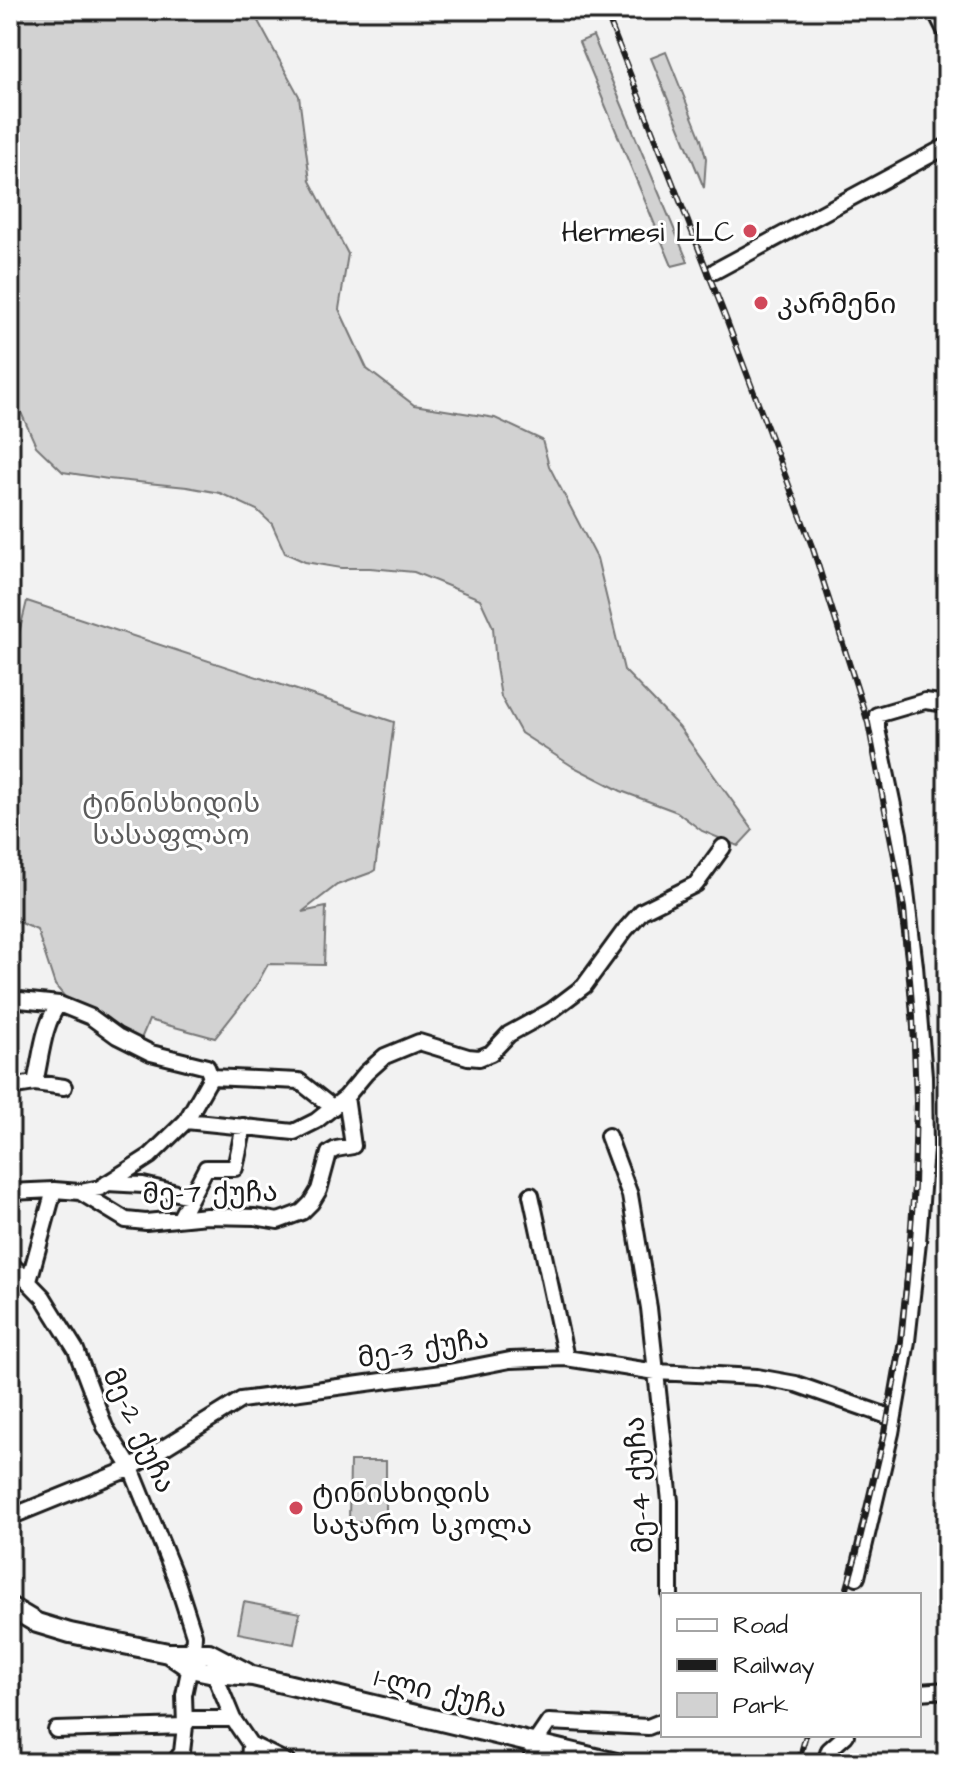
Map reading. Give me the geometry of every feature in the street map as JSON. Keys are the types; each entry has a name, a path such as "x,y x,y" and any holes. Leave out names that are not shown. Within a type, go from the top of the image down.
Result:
{"main road":[{"path":"937,10 947,30"},
{"name":"1-ლი ქუჩა","path":"10,1607 37,1623 70,1633 168,1653 203,1656 253,1676 616,1763"}],"street":[{"path":"715,271 947,146"},
{"path":"857,1577 907,1341 925,1148 924,1076 915,966 899,834 877,729 877,715 925,701 947,704"},
{"path":"186,1121 294,1132 316,1121 346,1097 385,1056 419,1042 468,1057 479,1058 491,1053 509,1034 551,1011 584,986 642,911 696,884 723,847"},
{"path":"10,999 59,1004 91,1017 117,1036 151,1053 207,1067 211,1077"},
{"path":"35,1083 48,1028 59,1004"},
{"path":"211,1077 299,1081 332,1107"},
{"path":"10,1192 80,1192 100,1188 150,1156 186,1121 211,1077"},
{"path":"10,1087 35,1083 64,1087"},
{"name":"მე-7 ქუჩა","path":"80,1192 126,1220 146,1222 207,1216 278,1221 302,1212 311,1203 319,1190 329,1153 353,1146 346,1097"},
{"path":"180,1218 206,1168 235,1168 244,1126"},
{"name":"მე-4 ქუჩა","path":"608,1136 630,1195 649,1308 670,1501 670,1593"},
{"path":"107,1183 143,1185 190,1196"},
{"path":"29,1281 54,1190"},
{"path":"531,1195 566,1358"},
{"name":"მე-2 ქუჩა","path":"10,1263 43,1297 76,1350 105,1427 131,1468 203,1656 233,1719 250,1744"},
{"name":"მე-3 ქუჩა","path":"10,1517 131,1468 241,1400 449,1372 510,1360 566,1358 656,1372 757,1377 796,1384 893,1418"},
{"path":"174,1763 182,1752 184,1695 203,1656"},
{"path":"921,1692 947,1690"},
{"path":"185,1726 189,1719 233,1719"},
{"path":"531,1763 534,1744 549,1722 648,1727 661,1722"},
{"path":"56,1730 185,1726"},
{"path":"825,1763 829,1750 844,1737"},
{"path":"249,1763 250,1744 289,1763"}],"green space":[{"path":"10,10 252,10 299,96 310,181 348,254 339,309 367,369 414,405 495,418 542,440 549,466 597,558 624,670 679,727 753,830 738,846 702,831 677,812 621,791 572,766 521,733 501,697 493,627 480,599 414,572 341,568 305,562 285,553 272,524 257,510 220,493 63,472 36,446 19,408 10,347"},
{"path":"593,36 688,262 672,266 579,42"},
{"path":"666,52 701,139 706,158 704,188 651,58"},
{"name":"ტინისხიდის სასაფლაო","path":"27,601 394,722 375,870 337,885 302,912 326,907 324,965 268,964 256,986 215,1038 149,1020 138,1046 59,1004 65,997 55,985 37,930 10,918 10,669"},
{"path":"350,1461 386,1461 386,1523 349,1522"},
{"path":"244,1602 300,1613 294,1644 238,1633"}],"railway":[{"path":"605,10 813,549 868,723 904,908 916,1101 907,1279 900,1351 885,1432 846,1593"},
{"path":"798,1763 805,1737"}],"place":[{"name":"Hermesi LLC","path":"750,231"},
{"name":"კარმენი","path":"761,303"},
{"name":"ტინისხიდის საჯარო სკოლა","path":"296,1508"}]}
